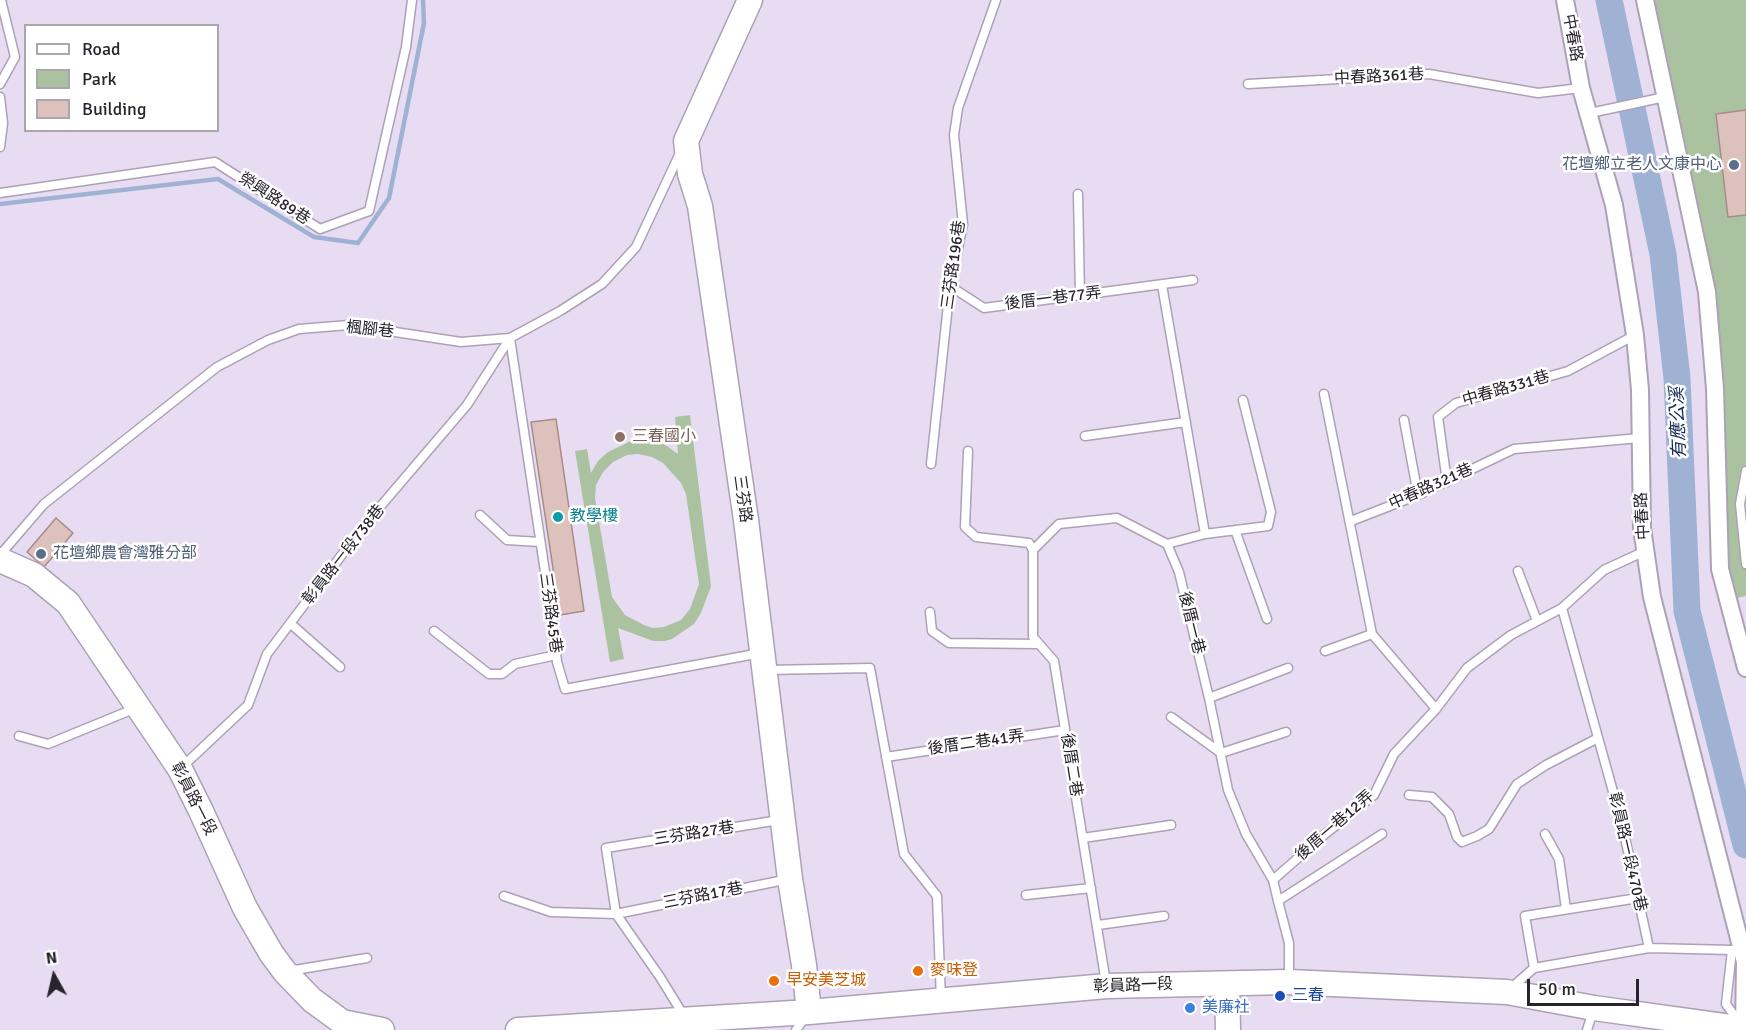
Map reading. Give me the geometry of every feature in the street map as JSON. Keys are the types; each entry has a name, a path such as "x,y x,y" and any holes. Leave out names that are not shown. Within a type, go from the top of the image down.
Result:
{"main road":[{"path":"686,141 750,0"},
{"name":"三芬路","path":"686,141 690,174 700,206 746,520 790,879 804,964 802,1021"},
{"name":"彰員路一段","path":"0,560 34,575 68,603 180,769 245,908 271,953 285,972 312,1000 342,1022 382,1030"},
{"name":"彰員路一段","path":"518,1030 685,1018 802,1021 941,1000 1107,986 1289,982 1507,992 1590,1019 1744,1029"},
{"path":"1227,984 1228,1030"}],"street":[{"name":"中春路","path":"1565,0 1581,88 1590,113 1614,205 1635,334 1640,390 1642,528 1652,597 1745,963 1744,1029"},
{"path":"1645,0 1707,292 1715,389 1720,569 1746,668"}],"lane":[{"path":"0,84 15,57 1,0"},
{"name":"榮興路89巷","path":"0,193 216,162 320,229 369,211 406,47 412,0"},
{"name":"三芬路196巷","path":"931,464 950,286 963,224 954,135 957,117 996,0"},
{"name":"中春路361巷","path":"1248,84 1429,74 1538,93 1581,88"},
{"path":"0,97 3,123 0,147"},
{"path":"1590,113 1665,97"},
{"name":"楓腳巷","path":"0,555 53,496 217,367 268,340 299,329 349,325 460,342 510,338 560,312 602,284 636,247 686,141"},
{"path":"1078,194 1080,296"},
{"name":"後厝一巷77弄","path":"950,286 984,308 1193,280"},
{"path":"1162,285 1205,534"},
{"name":"中春路331巷","path":"1447,482 1438,417 1456,403 1568,371 1635,334"},
{"name":"三芬路45巷","path":"510,338 556,655 565,689 763,661"},
{"name":"彰員路一段738巷","path":"180,769 248,705 267,654 362,528 467,405 510,338"},
{"path":"1324,394 1372,634 1436,709"},
{"path":"968,451 965,526 976,537 1029,543 1033,550 1059,524 1117,518 1167,544 1205,534 1268,526 1271,512 1243,400"},
{"path":"1404,420 1418,495"},
{"path":"1085,435 1185,422"},
{"name":"中春路321巷","path":"1351,521 1418,495 1514,449 1640,438"},
{"path":"1746,471 1740,504 1746,564"},
{"path":"480,515 507,540 540,542"},
{"path":"1235,530 1267,618"},
{"name":"後厝一巷","path":"1167,544 1179,572 1228,790 1246,834 1273,880 1289,943 1289,982"},
{"name":"後厝二巷","path":"1033,550 1033,637 1054,661 1107,986"},
{"name":"後厝一巷12弄","path":"1273,880 1324,834 1374,795 1394,754 1436,709 1467,668 1511,635 1562,608 1604,570 1645,551"},
{"path":"1518,571 1537,621"},
{"name":"彰員路一段470巷","path":"1562,608 1622,824 1649,948"},
{"path":"930,612 932,631 949,643 1039,644"},
{"path":"291,624 340,668"},
{"path":"434,631 489,674 502,674 515,664 556,655"},
{"path":"1325,651 1372,634"},
{"path":"763,661 870,668 904,854 937,896 941,1000"},
{"path":"1209,698 1288,668"},
{"path":"19,736 48,744 137,707"},
{"path":"1171,717 1221,753 1286,732"},
{"name":"後厝二巷41弄","path":"886,757 1065,730"},
{"path":"1409,795 1432,797 1449,814 1457,837 1462,842 1488,829 1517,784 1546,765 1598,738"},
{"name":"三芬路27巷","path":"616,914 606,848 783,819"},
{"path":"1083,838 1171,825"},
{"path":"1278,901 1382,834"},
{"path":"1545,834 1559,859 1566,909"},
{"name":"三芬路17巷","path":"504,896 551,912 616,914 790,879"},
{"path":"1026,895 1091,888"},
{"path":"1534,968 1525,916 1638,898"},
{"path":"616,914 660,977 685,1018"},
{"path":"1098,924 1164,916"},
{"path":"1507,992 1534,968 1649,948 1732,950 1726,1004 1744,1029"},
{"path":"285,972 367,958"}],"green space":[{"path":"1651,0 1746,0 1746,470 1740,502 1746,563 1746,596 1733,599 1727,568 1721,384"},
{"path":"690,415 711,586 701,613 694,624 672,639 653,641 618,628 624,659 610,662 575,451 587,449 591,473 598,461 608,452 633,440 652,438 678,454 675,417","holes":["638,454 652,457 663,463 681,483 686,494 699,584 690,609 681,620 664,627 653,628 625,615 612,597 595,498 596,485 603,472 613,462 627,455"]}],"building":[{"name":"花壇鄉立老人文康中心","path":"1746,110 1746,215 1728,217 1716,114"},
{"name":"教學樓","path":"556,419 584,611 560,615 531,422"},
{"path":"56,518 73,533 44,567 27,552"}],"waterway":[{"path":"0,204 218,179 314,237 358,243 389,198 424,23 423,0"},
{"name":"有應公溪","path":"1609,0 1663,254 1677,378 1687,611 1746,845"}],"place":[{"name":"花壇鄉立老人文康中心","path":"1734,165"},
{"name":"三春國小","path":"620,437"},
{"name":"教學樓","path":"558,517"},
{"name":"花壇鄉農會灣雅分部","path":"41,554"},
{"name":"麥味登","path":"918,971"},
{"name":"早安美芝城","path":"774,981"},
{"name":"三春","path":"1280,996"},
{"name":"美廉社","path":"1190,1008"}]}
